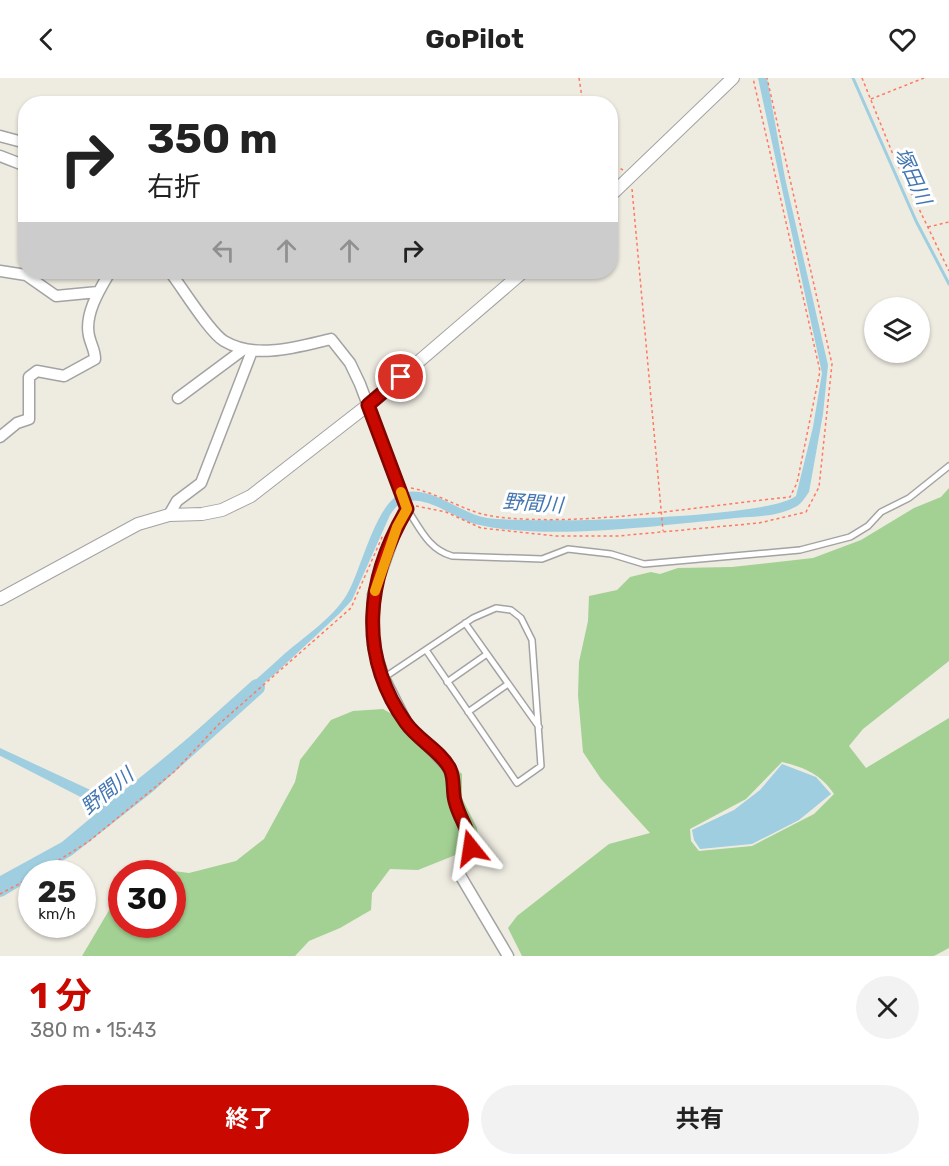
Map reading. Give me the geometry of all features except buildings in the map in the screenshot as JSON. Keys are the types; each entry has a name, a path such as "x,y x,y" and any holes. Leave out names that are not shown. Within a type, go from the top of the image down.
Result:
{"street":[{"path":"618,189 733,78"},
{"path":"0,136 18,141"},
{"path":"0,156 18,163"},
{"path":"0,271 18,274"},
{"path":"32,279 56,296 98,292"},
{"path":"0,437 16,423 29,419 29,377 37,371 64,376 95,359 95,350 89,336 88,320 98,292 106,279"},
{"path":"175,279 222,340 248,350 296,348 331,339 350,363 407,509 397,527 373,595 372,645 384,678 407,724 450,770 455,801 470,838 471,848 460,868 460,875 508,956"},
{"path":"0,599 15,594 138,524 169,515 202,514 236,505 251,496 368,405 515,279"},
{"path":"178,399 248,350"},
{"path":"169,515 177,501 201,483 248,350"}],"lane":[{"path":"407,509 430,544 440,553 452,556 542,559 568,549 611,554 644,564 800,550 850,537 868,526 882,512 909,498 949,466"},
{"path":"384,678 465,623 496,608 511,610 521,618 532,640 543,763 518,783 426,650"},
{"path":"465,623 540,729"},
{"path":"447,682 487,654"},
{"path":"468,712 508,684"}],"path":[{"path":"579,78 582,96"},
{"path":"400,490 406,487 418,490 476,512 497,517 566,518 790,496 797,483 820,371 753,78"},
{"path":"407,509 415,506 432,507 481,528 556,536 618,536 759,523 795,517 806,512 819,487 832,364 767,78"},
{"path":"862,78 894,157 949,271"},
{"path":"872,99 924,78"},
{"path":"631,178 663,532"},
{"path":"927,227 949,222"},
{"path":"59,860 88,842 176,771 219,724 351,608 383,534"},
{"path":"0,894 18,884"}],"green space":[{"path":"949,488 949,661 863,729 849,746 866,768 949,718 949,948 934,956 522,956 508,928 517,916 609,844 650,833 601,779 583,752 578,695 579,662 588,621 589,596 617,590 630,577 651,572 660,574 678,568 732,567 813,558 861,540 914,508 941,497","holes":["782,762 818,777 834,794 814,814 752,846 699,851 691,841 690,829 746,799"]},
{"path":"383,709 411,725 462,774 462,798 477,828 478,846 418,870 390,869 372,893 371,910 340,928 309,941 295,956 82,956 93,938 96,938 96,932 108,912 108,938 186,938 186,873 236,861 264,839 295,782 300,760 331,720 353,711"}],"water":[{"name":"野間川","path":"758,78 767,78 785,178 828,365 823,414 809,492 802,502 786,511 769,515 566,532 503,529 475,524 419,501 408,501 398,505 390,515 352,600 340,613 276,673 66,848 43,860 29,860 62,842 105,806 0,755 0,748 112,800 198,730 331,615 350,588 377,522 395,497 406,492 427,493 477,516 512,520 648,518 697,515 776,504 796,496 813,427 822,373"},
{"path":"782,764 816,777 831,794 799,820 752,844 700,849 694,840 692,830 734,810 760,790"},
{"name":"野間川","path":"18,866 18,873 0,883 0,876"}],"waterway":[{"name":"塚田川","path":"853,78 916,221 949,284"},
{"name":"野間川","path":"0,889 67,849 147,786 257,687"},
{"path":"0,754 113,812"}],"slow traffic":[{"path":"375,591 383,562 407,509 401,492"}],"route":[{"path":"401,377 368,405 407,509 383,562 373,595 372,645 384,678 407,724 445,762 452,774 455,801 466,825 471,848"}]}
